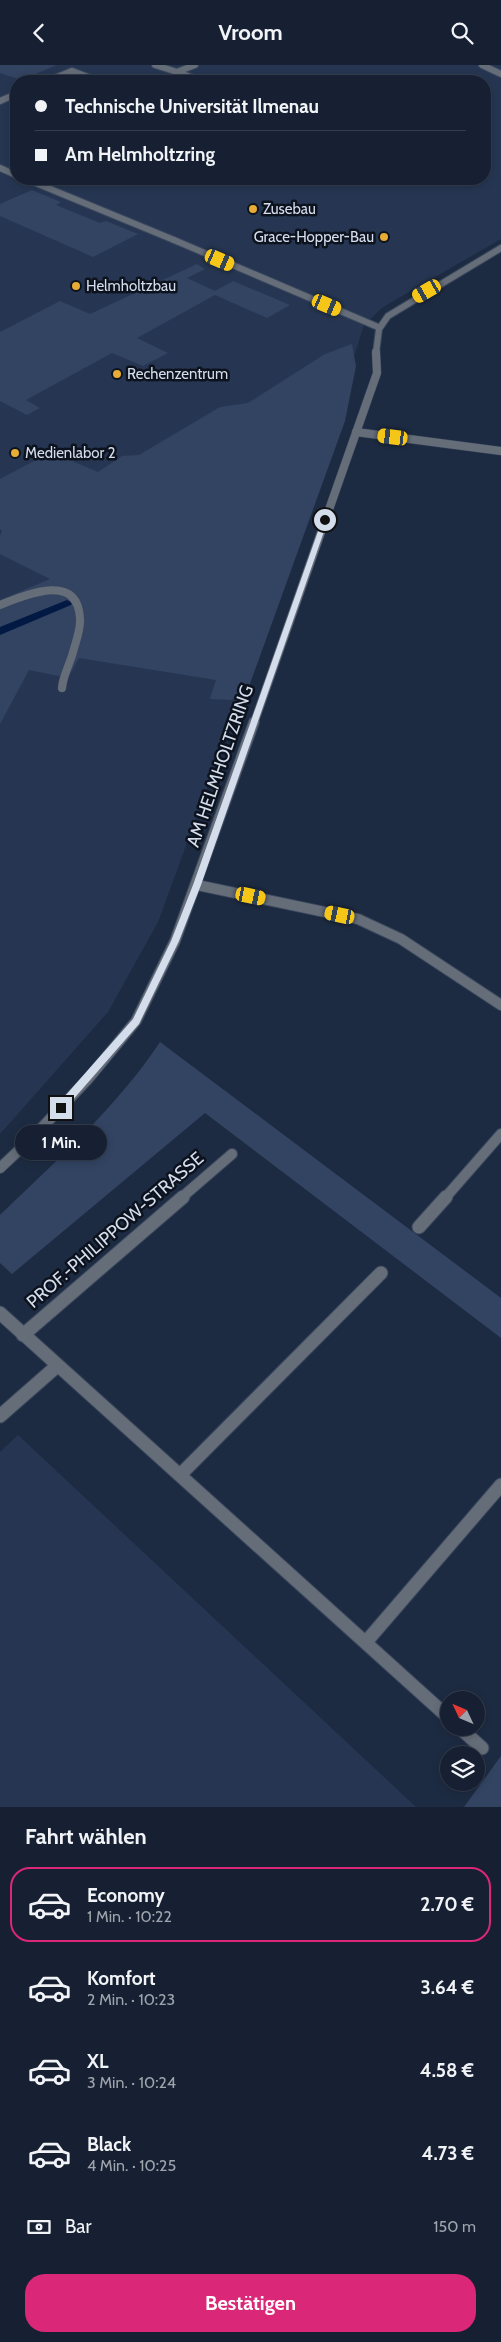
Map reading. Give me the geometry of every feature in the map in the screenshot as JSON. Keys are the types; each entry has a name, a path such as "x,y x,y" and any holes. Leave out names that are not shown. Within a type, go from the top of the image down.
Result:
{"street":[{"path":"155,65 185,75"},
{"path":"177,72 195,65"},
{"path":"482,65 501,74"},
{"path":"62,75 72,71 83,75"},
{"path":"41,185 378,327 386,317 397,309 501,248"},
{"name":"AM HELMHOLTZRING","path":"0,1168 33,1137 88,1079 136,1021 175,941 197,885 377,373 378,327"},
{"path":"356,433 501,451"},
{"path":"0,605 54,589 68,592 78,605 80,619 72,655 62,676 62,688"},
{"path":"197,885 358,919 402,939 501,1005"},
{"path":"419,1227 501,1134"},
{"name":"PROF.-PHILIPPOW-STRASSE","path":"23,1335 232,1154"},
{"path":"181,1474 381,1273"},
{"name":"PROF.-PHILIPPOW-STRASSE","path":"0,1313 57,1366 181,1474 440,1710"},
{"path":"0,1416 57,1366"},
{"path":"366,1642 501,1485"},
{"path":"468,1736 479,1746"}],"shaded area":[{"path":"0,65 501,65 501,239 383,307 364,325 273,608 158,922 108,1012 0,1134"},
{"path":"0,65 57,65 33,75 10,76 0,73"},
{"path":"32,190 61,202 56,205 100,223 106,221 138,234 93,257 0,216 0,204"},
{"path":"197,264 205,269 187,278 215,291 233,281 290,305 267,318 215,295 137,338 168,353 143,366 112,353 26,400 40,408 27,415 0,401 0,332 60,301 90,314"},
{"path":"352,344 356,366 345,421 247,692 231,700 210,699 216,680 79,658 68,678 29,670 0,724 0,600 50,579 0,554 0,536 2,531 0,529 0,479 51,452 98,472 122,456 139,455 220,407 248,403 325,354"},
{"path":"160,1042 501,1298 501,1338 205,1113 12,1274 0,1263 0,1215 85,1133 125,1089"},
{"path":"18,1435 416,1807 0,1807 0,1452"},
{"path":"501,1756 501,1807 464,1807 476,1791 485,1791 485,1778"}],"waterway":[{"path":"0,631 67,603"}],"place":[{"name":"Zusebau","path":"253,209"},
{"name":"Grace-Hopper-Bau","path":"384,237"},
{"name":"Helmholtzbau","path":"76,286"},
{"name":"Rechenzentrum","path":"117,374"},
{"name":"Medienlabor 2","path":"15,453"}],"route":[{"path":"61,1108 88,1079 136,1021 175,941 197,885 325,520"}]}
